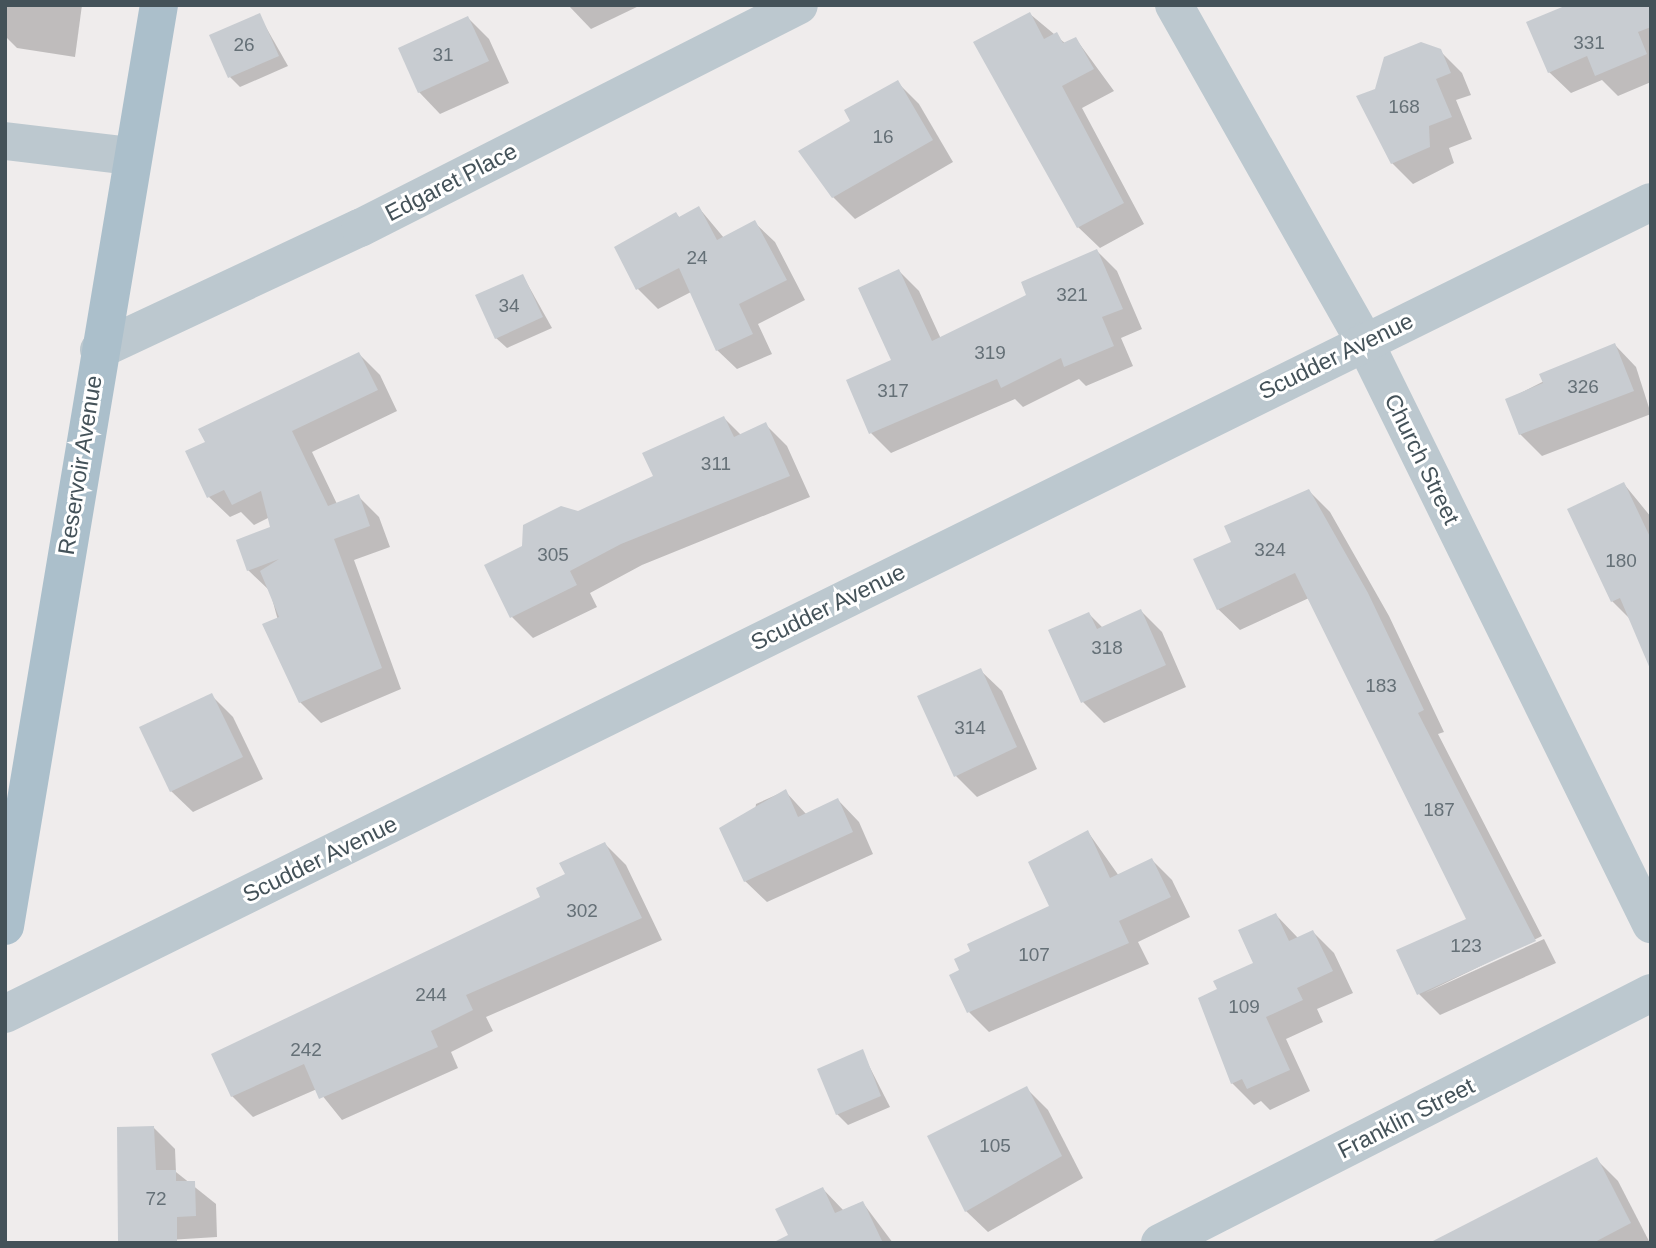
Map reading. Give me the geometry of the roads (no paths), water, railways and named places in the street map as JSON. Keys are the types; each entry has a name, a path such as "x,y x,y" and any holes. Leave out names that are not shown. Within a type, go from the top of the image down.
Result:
{"main road":[{"name":"Reservoir Avenue","path":"5,926 131,156 159,5"}],"street":[{"name":"Edgaret Place","path":"99,350 360,228 799,5"},
{"name":"Church Street","path":"1174,5 1364,341 1651,924"},
{"path":"5,141 131,156"},
{"name":"Scudder Avenue","path":"5,1014 1364,341 1651,202"},
{"name":"Franklin Street","path":"1160,1243 1651,993"}]}
